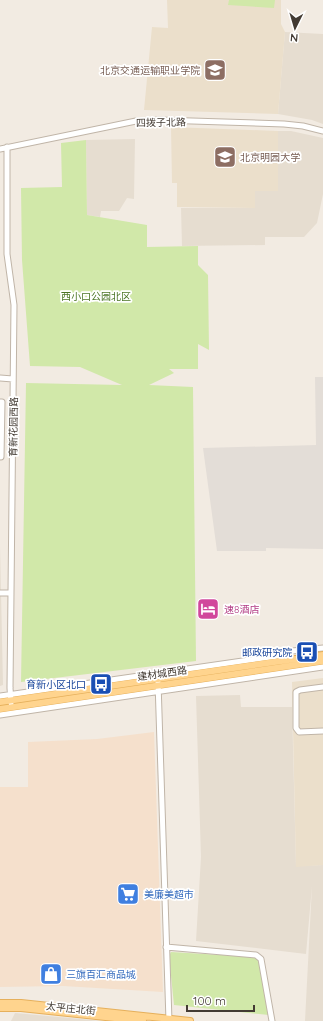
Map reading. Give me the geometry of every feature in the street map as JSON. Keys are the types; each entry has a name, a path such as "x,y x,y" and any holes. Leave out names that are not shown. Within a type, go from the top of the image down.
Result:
{"main road":[{"name":"建材城西路","path":"158,685 226,669 323,655"},
{"name":"建材城西路","path":"0,702 158,685 323,661"},
{"name":"建材城西路","path":"0,709 11,701"},
{"name":"太平庄北街","path":"0,1003 21,1003 169,1020 190,1021"},
{"name":"太平庄北街","path":"0,1008 21,1008 143,1021"}],"street":[{"name":"四拨子北路","path":"0,149 122,123 148,120 284,124 303,126 323,131"},
{"name":"育新花园西路","path":"7,147 7,254 14,296 11,701"},
{"path":"0,378 13,379"},
{"path":"0,402 2,402 1,457 12,457"},
{"path":"0,593 11,593"},
{"name":"建材城西路","path":"0,696 11,701 199,667 277,656 292,651 323,648"},
{"path":"199,667 226,669"},
{"name":"建材城西路","path":"0,714 158,685 323,667"},
{"path":"158,685 169,1020"},
{"path":"323,687 300,690 296,692 296,728 299,732 323,731"},
{"path":"166,947 256,955 261,960 272,1021"}],"shaded area":[{"name":"北京交通运输职业学院","path":"167,0 281,0 281,24 285,32 278,114 144,110 152,27 168,28"},
{"path":"285,32 323,34 323,124 312,120 278,114"},
{"name":"北京明园大学","path":"171,127 278,131 278,191 255,191 255,208 177,207 177,183 172,183"},
{"path":"278,131 291,131 323,138 323,194 317,223 304,237 265,237 265,245 182,246 181,208 255,208 255,191 278,191"},
{"path":"135,139 134,199 127,198 119,211 101,211 100,217 87,215 86,140"},
{"path":"315,377 323,377 323,549 266,548 266,551 217,551 203,448 316,445"},
{"path":"0,546 3,685 0,686"},
{"path":"323,678 323,865 296,867 292,682"},
{"path":"240,695 241,707 292,707 296,866 323,865 323,1021 305,1021 312,886 306,954 196,941 201,857 196,696"},
{"path":"154,732 163,992 63,986 0,987 0,787 28,787 28,742 97,739"},
{"path":"15,1013 102,1021 11,1021"}],"green space":[{"path":"229,0 275,0 274,8 228,5"},
{"name":"西小口公园北区","path":"86,140 87,215 147,225 147,247 198,246 198,265 208,275 209,350 198,344 198,369 169,369 174,373 149,385 193,387 196,661 21,682 26,383 122,385 80,367 30,366 22,260 21,188 62,187 61,143"},
{"path":"171,952 254,957 260,960 269,1015 174,1005 169,956"}],"place":[{"name":"北京交通运输职业学院","path":"215,70"},
{"name":"北京明园大学","path":"225,157"},
{"name":"速8酒店","path":"208,609"},
{"name":"邮政研究院","path":"307,652"},
{"name":"育新小区北口","path":"101,684"},
{"name":"美廉美超市","path":"128,894"},
{"name":"三旗百汇商品城","path":"51,974"}]}
